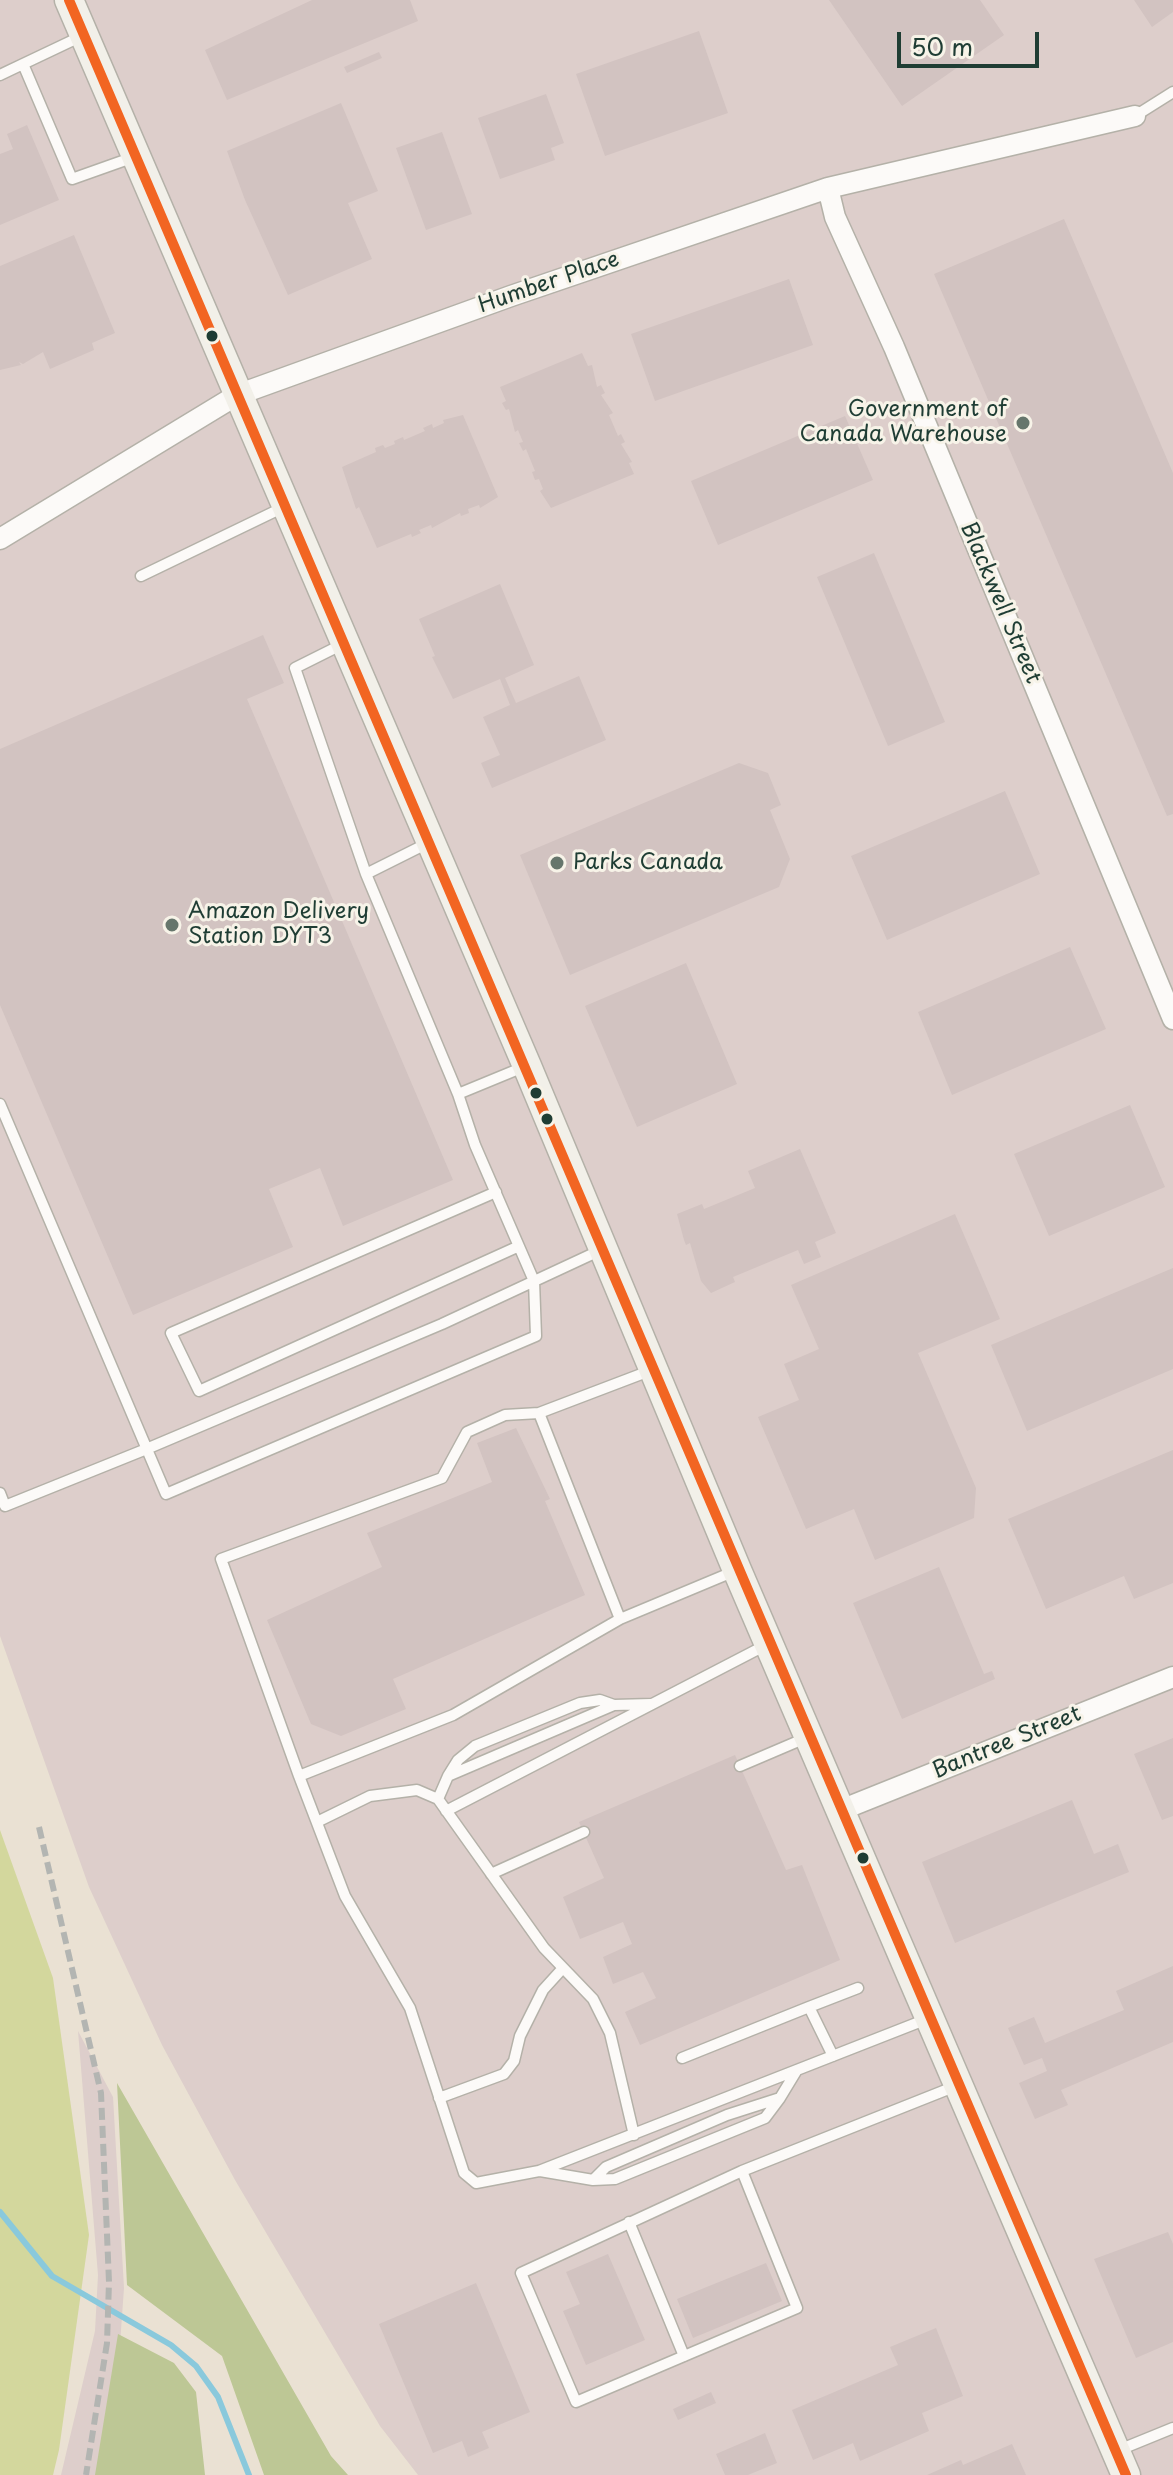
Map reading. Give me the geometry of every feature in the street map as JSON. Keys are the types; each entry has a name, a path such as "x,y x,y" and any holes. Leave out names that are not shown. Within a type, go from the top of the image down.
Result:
{"street":[{"path":"69,0 527,1066 957,2086 1121,2463"},
{"name":"Humber Place","path":"0,539 237,395 511,296 828,188 1135,116"},
{"name":"Blackwell Street","path":"828,188 835,217 894,347 1173,1019"},
{"name":"Bantree Street","path":"841,1810 1173,1677"}],"lane":[{"path":"0,75 83,35"},
{"path":"23,64 72,179 136,157"},
{"path":"1135,116 1173,92"},
{"path":"141,576 286,506"},
{"path":"0,1104 144,1450 166,1494 536,1336 534,1281 517,1247 458,1094 366,874 295,668 344,643"},
{"path":"366,874 430,841"},
{"path":"458,1094 527,1066"},
{"path":"496,1192 171,1333 199,1391 517,1247"},
{"path":"0,1493 5,1506 144,1450 602,1249"},
{"path":"654,1369 539,1413 505,1415 467,1432 442,1478 221,1559 345,1896 410,2008 464,2173 476,2183 539,2171 929,2018"},
{"path":"539,1413 620,1619"},
{"path":"299,1776 453,1715 620,1619 737,1570"},
{"path":"446,1811 540,1759 657,1704 769,1643"},
{"path":"438,1799 458,1760 475,1746 580,1703 600,1700 614,1705 657,1704"},
{"path":"448,1776 614,1705"},
{"path":"740,1766 809,1736"},
{"path":"317,1822 370,1796 417,1790 438,1799 544,1948 593,1999 610,2033 634,2135"},
{"path":"491,1874 584,1832"},
{"path":"439,2098 504,2074 514,2061 520,2036 543,1990 563,1968"},
{"path":"682,2058 858,1988"},
{"path":"809,2007 833,2056"},
{"path":"539,2171 593,2180 615,2179 765,2118 797,2070"},
{"path":"742,2171 797,2308 576,2402 521,2273 742,2171 957,2086"},
{"path":"593,2180 606,2167 727,2115 780,2098"},
{"path":"629,2222 684,2356"},
{"path":"1121,2463 1173,2428"}],"shaded area":[{"path":"0,0 1173,0 1173,2475 418,2475 380,2426 235,2180 162,2045 89,1887 0,1636"},
{"path":"78,2031 113,2097 124,2288 120,2344 98,2475 61,2475 95,2331 98,2275"}],"green space":[{"path":"0,1830 53,1978 89,2235 53,2475 0,2475"},
{"path":"117,2083 331,2456 348,2475 264,2475 222,2356 127,2285"},
{"path":"118,2334 174,2363 196,2392 205,2475 95,2475"}],"building":[{"path":"312,0 410,0 418,21 227,100 205,50"},
{"path":"829,0 980,0 1004,35 902,106"},
{"path":"1134,0 1173,0 1173,12 1152,27"},
{"path":"699,31 728,113 605,156 576,74"},
{"path":"379,52 382,58 347,73 344,67"},
{"path":"546,94 564,143 551,148 555,160 500,179 478,118"},
{"path":"341,103 378,191 348,203 372,259 288,295 245,200 227,151"},
{"path":"27,125 59,200 0,225 0,154 13,149 7,134"},
{"path":"442,132 472,214 426,230 396,148"},
{"path":"1064,219 1173,473 1173,814 1167,816 934,274"},
{"path":"74,235 115,333 92,343 94,350 50,369 43,352 23,364 19,362 21,365 0,370 0,266"},
{"path":"789,279 813,345 655,401 631,334"},
{"path":"582,353 588,366 592,365 597,387 601,385 605,393 601,395 613,413 609,415 618,436 621,434 625,442 621,444 632,462 629,463 634,474 551,508 540,491 543,489 539,479 535,480 532,472 535,471 526,449 523,451 519,443 523,442 518,430 515,432 509,409 506,410 502,403 506,401 500,387"},
{"path":"463,415 498,497 480,508 479,505 468,509 469,513 461,516 460,513 432,528 431,525 419,530 421,533 412,537 411,534 377,548 359,507 356,509 342,467 376,452 375,448 383,445 385,448 403,437 404,440 425,431 423,428 432,424 433,428 444,423 443,420"},
{"path":"845,416 873,480 718,545 691,481"},
{"path":"874,553 945,722 888,746 817,577"},
{"path":"500,584 534,665 505,678 516,703 579,676 606,740 492,788 481,763 500,755 483,717 510,705 500,679 453,699 432,657 435,656 419,619"},
{"name":"Amazon Delivery Station DYT3","path":"263,635 284,683 247,699 453,1180 343,1226 320,1168 269,1189 293,1247 133,1315 0,1005 0,749"},
{"path":"739,763 768,773 781,805 770,810 790,859 779,887 570,975 520,855"},
{"path":"1005,791 1040,874 887,940 851,856"},
{"path":"1070,947 1106,1029 952,1095 918,1012"},
{"path":"686,963 737,1084 637,1127 585,1006"},
{"path":"1130,1105 1165,1187 1049,1236 1014,1154"},
{"path":"800,1149 836,1233 815,1242 821,1257 804,1264 798,1250 733,1277 735,1282 711,1293 701,1281 690,1243 686,1245 677,1214 702,1204 704,1209 755,1188 748,1171"},
{"path":"955,1214 1000,1319 918,1353 976,1488 974,1518 875,1560 854,1509 806,1529 758,1417 799,1400 784,1364 819,1349 791,1285"},
{"path":"1173,1268 1173,1369 1027,1431 991,1345"},
{"path":"516,1428 550,1499 545,1501 585,1595 393,1679 406,1709 341,1736 311,1724 267,1620 382,1567 367,1533 492,1482 477,1443"},
{"path":"1173,1450 1173,1583 1134,1599 1124,1576 1046,1609 1008,1519"},
{"path":"939,1567 984,1674 992,1671 995,1679 902,1719 853,1603"},
{"path":"1173,1738 1173,1816 1162,1820 1134,1754"},
{"path":"735,1755 786,1870 802,1865 840,1960 640,2045 625,2012 656,1998 643,1972 613,1984 603,1957 632,1944 623,1922 580,1939 563,1897 604,1878 579,1822"},
{"path":"1072,1800 1094,1854 1118,1844 1129,1872 955,1943 922,1862"},
{"path":"1173,1966 1173,2042 1061,2090 1068,2105 1035,2119 1019,2083 1047,2071 1042,2058 1024,2065 1008,2028 1034,2017 1045,2043 1124,2010 1116,1991"},
{"path":"1168,2232 1173,2244 1173,2342 1136,2358 1094,2259"},
{"path":"608,2254 645,2340 586,2365 563,2311 580,2304 566,2272"},
{"path":"766,2263 782,2301 693,2338 677,2299"},
{"path":"476,2283 530,2412 482,2432 489,2448 468,2457 462,2441 433,2453 379,2324"},
{"path":"936,2328 963,2396 922,2413 929,2431 860,2461 853,2443 813,2460 792,2410 898,2365 890,2347"},
{"path":"711,2392 716,2403 678,2420 673,2409"},
{"path":"765,2433 777,2463 748,2475 725,2475 716,2454"},
{"path":"1012,2444 1026,2475 927,2475 961,2460 963,2465"}],"waterway":[{"path":"0,2212 52,2276 171,2345 196,2366 218,2397 249,2475"}],"railway":[{"path":"39,1827 101,2093 109,2282 107,2343 86,2475"}],"transit line":[{"path":"69,0 1126,2475"}],"place":[{"name":"Government of Canada Warehouse","path":"1023,423"},
{"name":"Parks Canada","path":"557,863"},
{"name":"Amazon Delivery Station DYT3","path":"172,925"}]}
